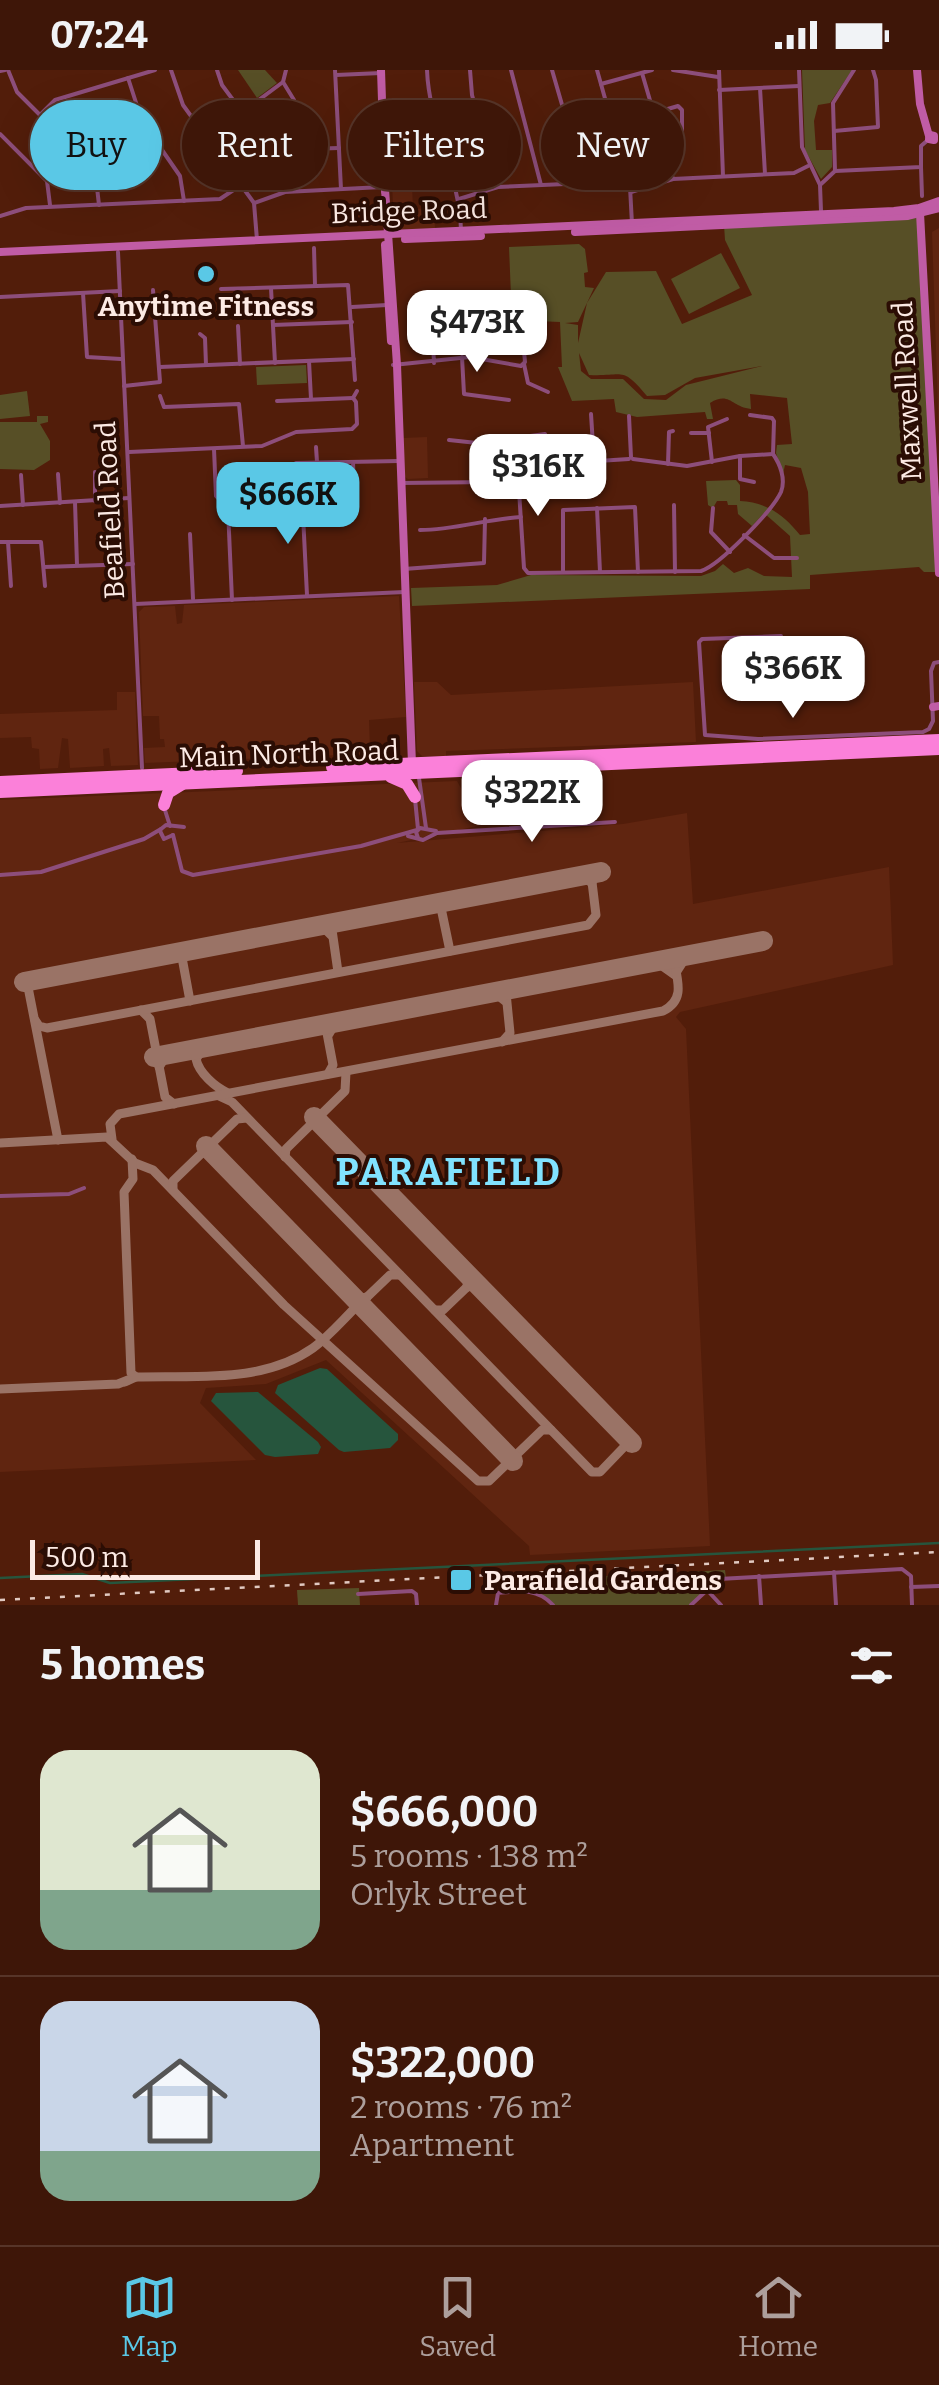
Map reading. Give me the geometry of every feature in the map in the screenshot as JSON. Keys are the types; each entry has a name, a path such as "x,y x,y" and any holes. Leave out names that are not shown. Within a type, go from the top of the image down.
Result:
{"highway":[{"name":"Main North Road","path":"937,741 914,750 445,773 415,770 420,758 433,762 937,741"},
{"path":"914,750 939,759"},
{"name":"Main North Road","path":"0,782 390,770"},
{"name":"Main North Road","path":"0,792 390,770"},
{"path":"390,770 415,770 407,784 390,770"},
{"path":"164,806 168,793 183,784"},
{"path":"153,786 162,792 164,806"}],"main road":[{"path":"918,70 922,114 932,140"},
{"path":"381,72 382,100"},
{"path":"386,190 385,240 397,395 415,770"},
{"path":"908,216 922,231 938,206"},
{"name":"Bridge Road","path":"821,217 908,216 938,206"},
{"name":"Bridge Road","path":"0,255 385,240 920,211"},
{"name":"Maxwell Road","path":"920,211 939,569"}],"street":[{"path":"4,70 15,90 30,105"},
{"path":"55,100 155,70"},
{"path":"171,70 182,103"},
{"path":"216,70 233,100"},
{"path":"258,100 283,82 286,70"},
{"path":"427,70 430,100"},
{"path":"470,70 473,100"},
{"path":"511,70 541,185 521,186"},
{"path":"552,70 560,100"},
{"path":"597,70 605,100"},
{"path":"601,84 652,70"},
{"path":"673,70 718,77"},
{"path":"719,70 723,176"},
{"path":"799,70 802,148 820,185 821,217"},
{"path":"835,171 833,101 854,70"},
{"path":"834,131 878,127 873,70"},
{"path":"341,189 335,73 381,72"},
{"path":"642,73 650,100"},
{"path":"128,78 135,100"},
{"path":"283,82 294,100"},
{"path":"719,90 799,86"},
{"path":"760,88 765,174"},
{"path":"0,134 47,181 50,207"},
{"path":"922,196 921,146 932,140"},
{"path":"328,148 339,148"},
{"path":"163,151 180,176 184,201"},
{"path":"684,178 794,173 808,166"},
{"path":"820,185 835,171 921,167"},
{"path":"254,203 285,192 348,189"},
{"path":"98,190 99,205"},
{"path":"0,216 23,208 221,199 233,190"},
{"path":"244,190 254,203 258,243"},
{"path":"456,190 461,234"},
{"path":"459,199 488,190"},
{"path":"632,227 631,192 637,190"},
{"path":"314,248 316,285"},
{"name":"Beafield Road","path":"118,249 142,768"},
{"path":"221,290 350,283 355,380"},
{"path":"271,288 275,362"},
{"path":"124,386 159,384 153,290"},
{"path":"0,296 120,291"},
{"path":"83,292 87,358 121,358"},
{"path":"352,307 391,305"},
{"path":"434,363 432,326 444,313 520,326 528,382 548,392"},
{"path":"273,324 352,322"},
{"path":"238,326 240,364"},
{"path":"200,334 205,338 206,366"},
{"path":"395,365 434,363 462,356 524,364"},
{"path":"462,356 464,394 510,400"},
{"path":"160,367 354,359"},
{"path":"309,361 311,399"},
{"path":"353,398 358,391"},
{"path":"160,396 164,407 240,405 243,446"},
{"path":"275,401 353,398"},
{"path":"129,452 268,444 277,436 296,432 355,428 353,398"},
{"path":"591,414 594,461"},
{"path":"518,475 525,571 675,572 712,568 744,536 782,488 783,477 773,454 774,421 750,415"},
{"path":"630,416 631,459"},
{"path":"712,462 710,424 727,419"},
{"path":"668,464 669,432 673,431"},
{"path":"691,434 710,433"},
{"path":"449,440 477,443 545,434 551,464"},
{"path":"475,482 477,443"},
{"path":"214,448 216,496 228,510 232,600"},
{"path":"316,448 317,462"},
{"path":"400,483 475,482 518,475 551,464 631,459 686,466 773,454"},
{"path":"740,456 740,479 754,482"},
{"path":"296,463 400,460"},
{"path":"216,482 239,482 264,497 350,492 354,489 354,462"},
{"path":"95,472 95,501"},
{"path":"58,474 60,502"},
{"path":"21,475 23,504"},
{"path":"88,480 95,480"},
{"path":"51,483 58,482"},
{"path":"302,495 308,596"},
{"path":"0,506 130,498"},
{"path":"75,502 77,565"},
{"path":"674,505 675,572"},
{"path":"563,572 561,512 635,507 638,572"},
{"path":"597,508 600,572"},
{"path":"714,508 711,532 730,552"},
{"path":"420,530 451,530 485,519 521,517"},
{"path":"404,569 484,564 485,519"},
{"path":"190,534 193,602"},
{"path":"744,536 774,558 797,558"},
{"path":"0,542 41,542 44,586"},
{"path":"8,542 11,586"},
{"path":"44,567 132,564"},
{"path":"134,604 405,592"},
{"path":"781,636 699,642 705,735 758,739 923,732 933,722 936,706 931,671 934,662 939,662"},
{"path":"415,770 429,836"},
{"path":"415,770 418,838"},
{"path":"164,806 182,871 192,875 360,846 426,828 449,833"},
{"path":"164,806 164,838 178,854"},
{"path":"403,835 424,840 449,833 615,822"},
{"path":"0,875 41,872 144,838 162,828 172,830"},
{"path":"144,838 164,838 172,830"},
{"path":"0,1196 75,1193 84,1188"},
{"path":"691,1605 719,1579 905,1569 910,1574 912,1605"},
{"path":"834,1572 836,1605"},
{"path":"759,1576 761,1605"},
{"path":"911,1587 939,1586"},
{"path":"706,1589 721,1605"},
{"path":"496,1605 496,1594 527,1590 553,1605"},
{"path":"358,1594 412,1591 417,1605"}],"shaded area":[{"path":"238,70 265,70 277,83 257,98"},
{"path":"802,70 852,70 830,103 818,105 814,121 816,150 832,150 832,167 821,179 805,150"},
{"path":"392,190 412,190 413,209 434,208 435,228 394,231"},
{"path":"915,215 918,218 939,572 924,572 919,567 810,575 810,589 412,606 411,588 497,585 531,575 701,576 723,564 734,573 748,568 764,576 792,577 790,536 764,513 752,526 738,514 737,505 717,501 713,508 708,505 706,481 736,480 740,501 766,507 800,535 810,534 808,492 801,468 785,465 783,474 776,453 777,445 792,444 787,398 750,394 751,409 726,399 717,400 710,403 713,419 707,419 705,412 637,417 616,412 614,399 572,401 558,367 562,367 560,322 512,320 509,247 579,244 585,249 585,287 594,288 578,322 565,323 578,325 578,343 587,303 606,272 656,271 682,324 752,295 725,240 724,225","holes":["579,353 589,375 626,376 647,396 665,395 695,378 762,366 686,385 666,400 644,399 623,379 591,379 581,371"]},
{"path":"939,228 939,438 932,232"},
{"path":"721,253 740,288 689,314 671,279"},
{"path":"306,365 307,383 257,385 256,367"},
{"path":"27,391 30,416 0,419 0,395"},
{"path":"37,416 48,416 48,422 40,424 50,441 50,460 34,470 0,469 0,422 37,422"},
{"path":"427,437 428,478 408,479 403,438"},
{"path":"399,596 406,717 369,720 370,750 366,754 145,763 144,748 165,747 164,739 160,739 159,716 143,716 139,612 144,607 175,606 177,624 182,623 184,605"},
{"path":"414,682 437,682 451,695 693,682 696,742 446,751 446,756 422,756 417,751"},
{"path":"117,692 135,692 138,765 111,766 109,748 103,749 104,766 70,768 68,739 62,738 58,768 40,769 39,749 32,748 31,737 0,738 0,714 117,710"},
{"path":"457,781 482,825 397,843 623,824 687,813 693,904 889,867 893,965 680,1012 676,1017 686,1029 710,1546 530,1555 529,1546 326,1360 266,1384 206,1388 200,1403 256,1460 0,1472 0,800"},
{"path":"320,1368 327,1369 398,1434 390,1448 339,1450 275,1393 278,1385"},
{"path":"258,1392 318,1442 318,1454 265,1455 211,1401 216,1393"},
{"path":"725,1570 726,1578 710,1584 691,1605 553,1605 536,1593 507,1592 505,1581"},
{"path":"359,1588 360,1605 298,1605 297,1590"}],"waterway":[{"path":"0,1578 82,1574 110,1583 939,1543"}],"taxiway":[{"path":"35,1020 47,1028 588,925 596,915 591,874"},
{"path":"561,880 582,877 592,883"},
{"path":"440,903 450,951"},
{"path":"338,972 332,930 337,923 353,920"},
{"path":"306,929 323,927 331,935"},
{"path":"677,971 686,957 719,950"},
{"path":"181,952 190,1001"},
{"path":"624,968 658,963 675,975"},
{"path":"112,1139 110,1124 119,1114 663,1011 677,997 675,966"},
{"path":"27,982 58,1140"},
{"path":"502,1042 510,1033 506,993 543,983"},
{"path":"462,999 495,993 505,1001"},
{"path":"141,1010 150,1019 165,1097 174,1104"},
{"path":"329,1034 335,1024 368,1017"},
{"path":"286,1032 326,1028 333,1065 328,1074"},
{"path":"228,1093 208,1079 196,1059 203,1049 233,1042"},
{"path":"159,1067 166,1056 193,1050"},
{"path":"285,1157 286,1149 345,1091 346,1072"},
{"path":"219,1096 232,1102 592,1472 600,1472 625,1446 626,1438 617,1427"},
{"path":"321,1114 321,1123 330,1133"},
{"path":"173,1190 173,1181 237,1119 247,1118"},
{"path":"0,1143 107,1137 135,1163 153,1170 284,1305 478,1481 489,1481 542,1430 551,1430"},
{"path":"203,1153 212,1153 222,1162"},
{"path":"132,1159 133,1179 124,1192 131,1373 136,1377"},
{"path":"457,1263 468,1276 467,1287"},
{"path":"376,1320 365,1308 365,1299 390,1275 400,1275"},
{"path":"467,1287 477,1285 489,1296"},
{"path":"343,1286 357,1299 367,1297"},
{"path":"435,1310 443,1310 467,1287"},
{"path":"125,1382 136,1377 228,1375 272,1367 313,1348 353,1310"},
{"path":"0,1389 118,1384 128,1380"},
{"path":"494,1442 506,1455 506,1464"}],"runway":[{"path":"24,982 601,872"},
{"path":"154,1057 763,941"},
{"path":"314,1117 632,1443"},
{"path":"206,1146 513,1461"}],"railway":[{"path":"0,1600 939,1552"}],"place":[{"name":"Anytime Fitness","path":"206,274"},
{"name":"Parafield Gardens","path":"461,1580"}],"district":[{"name":"PARAFIELD","path":"449,1172"}]}
